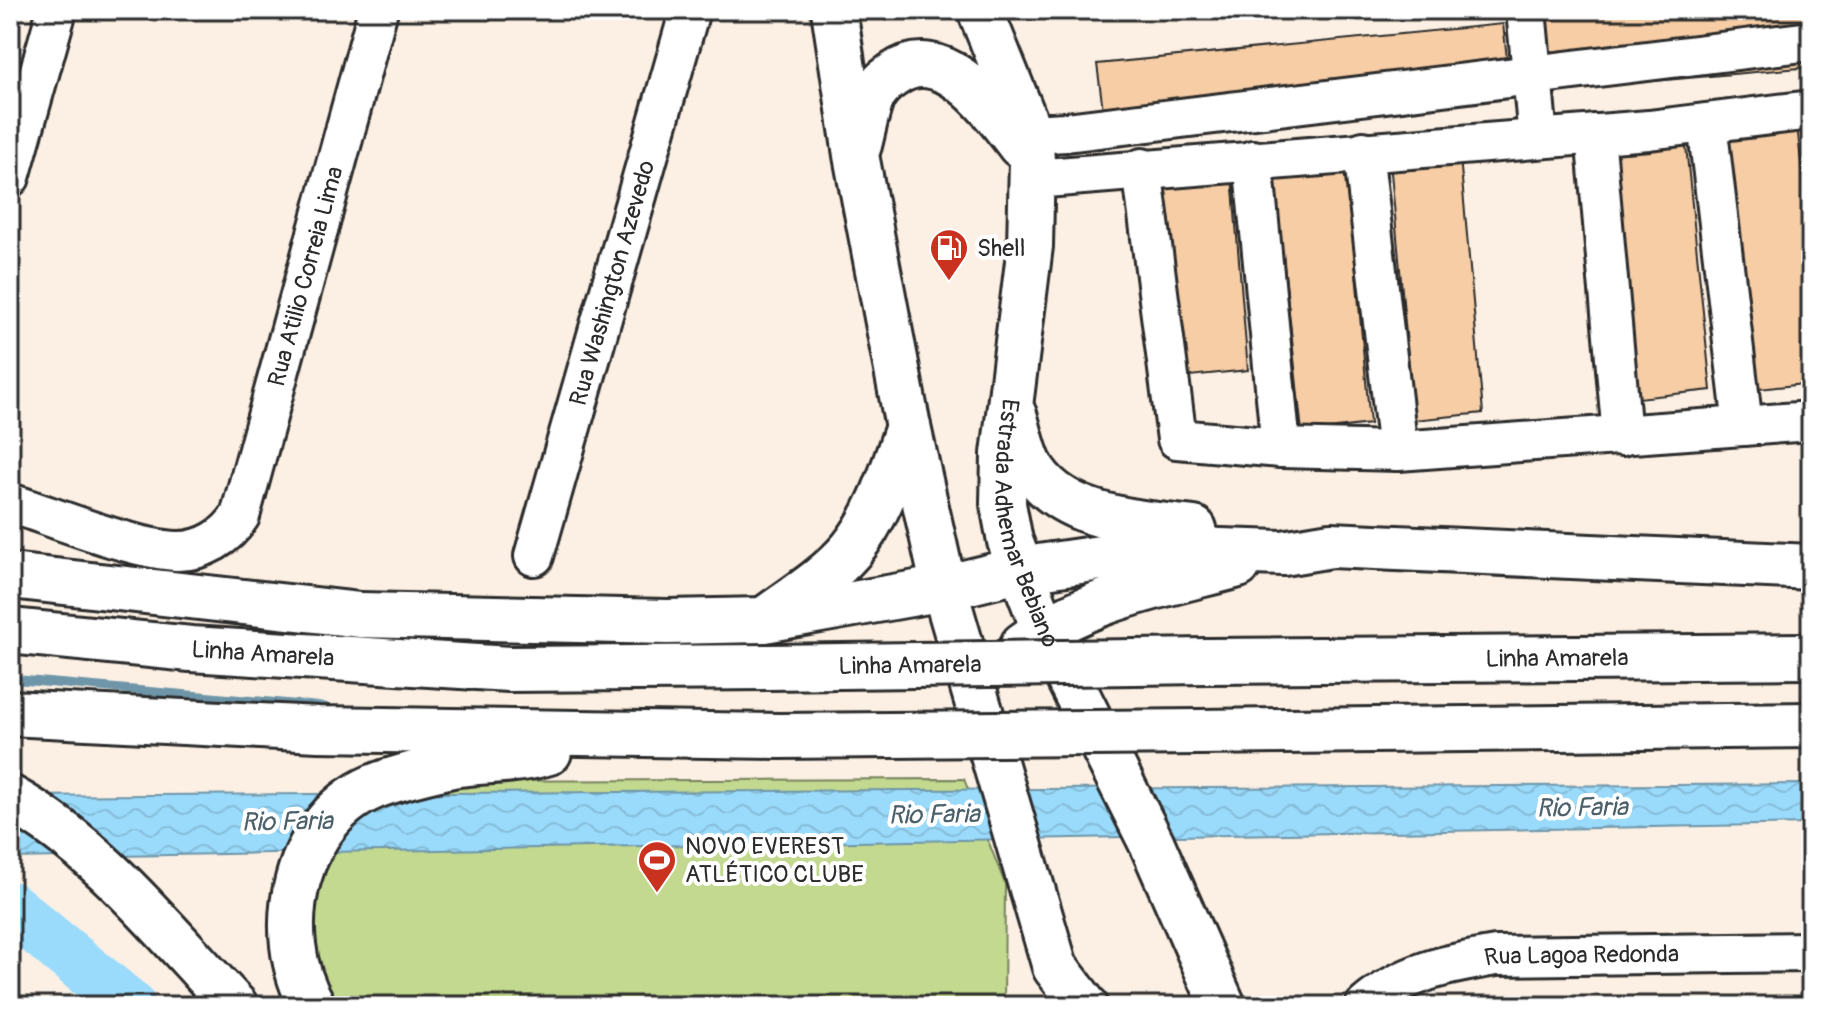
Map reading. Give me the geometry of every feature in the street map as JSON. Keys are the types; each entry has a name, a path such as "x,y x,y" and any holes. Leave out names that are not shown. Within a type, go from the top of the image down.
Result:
{"main road":[{"path":"834,10 856,155 908,427 944,588 1055,987 1085,1006"},
{"name":"Estrada Adhemar Bebiano","path":"980,10 1031,157 1030,246 1011,402 1003,504 1018,570 1044,629 1152,844 1223,1006"},
{"path":"856,155 873,96 881,83 902,69 923,65 940,68 989,104 1031,157"},
{"path":"1011,402 1028,461 1039,480 1061,497 1097,515 1331,545 1811,567"},
{"path":"764,620 823,577 850,551 867,527 889,481 908,427"},
{"path":"972,687 1044,629 1096,604 1283,553 1331,545"},
{"path":"10,576 360,615 667,622 764,620 944,588 1018,570 1135,553 1192,550 1283,553"},
{"name":"Linha Amarela","path":"10,631 191,649 509,669 1811,656"},
{"path":"10,713 318,729 779,736 1811,725"},
{"path":"313,1006 296,959 291,902 304,862 338,811 379,785 452,765 529,758 612,732"},
{"path":"10,798 71,839 124,889 235,1006"},
{"path":"1198,1006 1206,964"}],"street":[{"path":"10,177 57,10"},
{"name":"Rua Atilio Correia Lima","path":"10,503 150,546 178,551 198,548 221,538 240,516 378,10"},
{"name":"Rua Washington Azevedo","path":"534,556 690,10"},
{"path":"1526,10 1538,138"},
{"path":"1031,157 1082,131 1811,41"},
{"path":"1031,157 1142,168 1595,134 1811,110"},
{"path":"1707,123 1743,426"},
{"path":"1595,134 1622,436"},
{"path":"1363,151 1398,451"},
{"path":"1253,160 1281,448"},
{"path":"1142,168 1177,439 1281,448 1398,451 1811,421"},
{"name":"Rua Lagoa Redonda","path":"1365,1006 1412,974 1450,963 1496,956 1811,952"}],"green space":[{"name":"NOVO EVEREST ATLÉTICO CLUBE","path":"964,779 1005,884 1004,1006 332,1006 307,939 319,860 420,781"}],"water":[{"name":"Rio Faria","path":"1811,784 1811,824 10,858 10,796"}],"building":[{"path":"1651,10 1811,10 1811,67 1554,90 1547,19"},
{"path":"1503,24 1511,93 1106,133 1097,64"},
{"path":"1797,124 1811,260 1811,383 1752,390 1727,131"},
{"path":"1685,136 1711,390 1639,398 1614,143"},
{"path":"1460,157 1483,413 1414,420 1390,162"},
{"path":"1346,165 1370,424 1302,432 1274,174"},
{"path":"1232,176 1248,370 1180,377 1162,185"}],"waterway":[{"path":"10,679 325,707"},
{"path":"10,907 130,1006"}],"place":[{"name":"Shell","path":"949,282"},
{"name":"NOVO EVEREST ATLÉTICO CLUBE","path":"657,894"}]}
